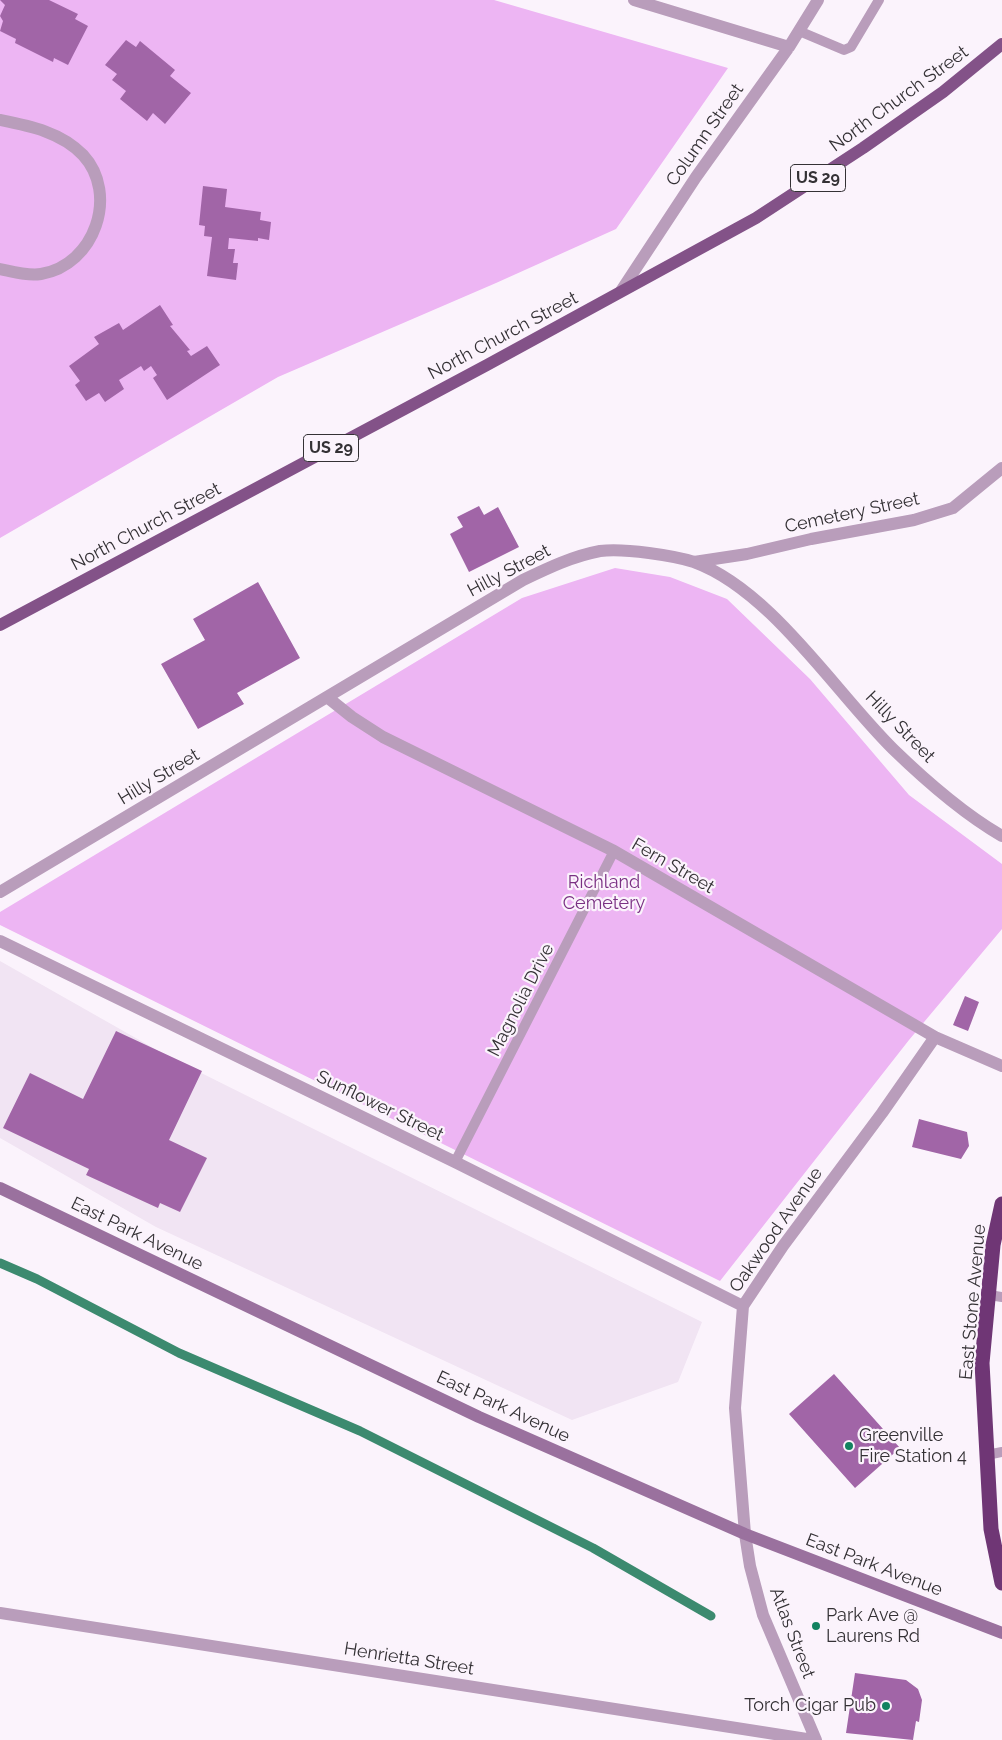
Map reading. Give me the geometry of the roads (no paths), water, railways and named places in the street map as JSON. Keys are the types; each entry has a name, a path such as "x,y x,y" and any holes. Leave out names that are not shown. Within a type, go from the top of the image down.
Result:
{"highway":[{"name":"East Stone Avenue","path":"1002,1204 993,1245 995,1296 982,1363 994,1454 991,1529 1002,1583"}],"main road":[{"name":"North Church Street","path":"0,625 756,218 798,192 943,92 1002,44"}],"street":[{"path":"634,0 789,47"},
{"name":"Column Street","path":"622,291 696,177 789,47 818,0"},
{"path":"0,120 40,129 63,139 82,155 97,174 100,204 95,230 83,250 63,266 43,274 29,275 0,270"},
{"name":"Cemetery Street","path":"694,562 748,554 811,539 914,520 953,508 1002,468"},
{"name":"Hilly Street","path":"0,892 523,580 564,561 602,551 647,552 694,562 736,584 772,617 820,666 892,748 949,801 1002,836"},
{"name":"Fern Street","path":"326,697 352,717 384,737 614,851 935,1037 1002,1066"},
{"name":"Sunflower Street","path":"0,941 455,1162 743,1306"},
{"name":"Oakwood Avenue","path":"745,1534 735,1408 743,1306 783,1246 882,1113 935,1037"},
{"name":"East Park Avenue","path":"0,1188 479,1416 745,1534 1002,1633"},
{"name":"Atlas Street","path":"745,1534 750,1566 763,1615 814,1740"},
{"name":"Henrietta Street","path":"0,1613 814,1740"}],"lane":[{"path":"799,31 844,50 850,47 879,0"},
{"name":"Magnolia Drive","path":"455,1162 614,851"}],"waterway":[{"path":"0,1263 37,1279 179,1353 360,1431 593,1548 711,1616"}],"place":[{"name":"Greenville Fire Station 4","path":"849,1446"},
{"name":"Park Ave @ Laurens Rd","path":"816,1626"},
{"name":"Torch Cigar Pub","path":"886,1706"}],"park label":[{"name":"Richland Cemetery","path":"604,893"}]}
